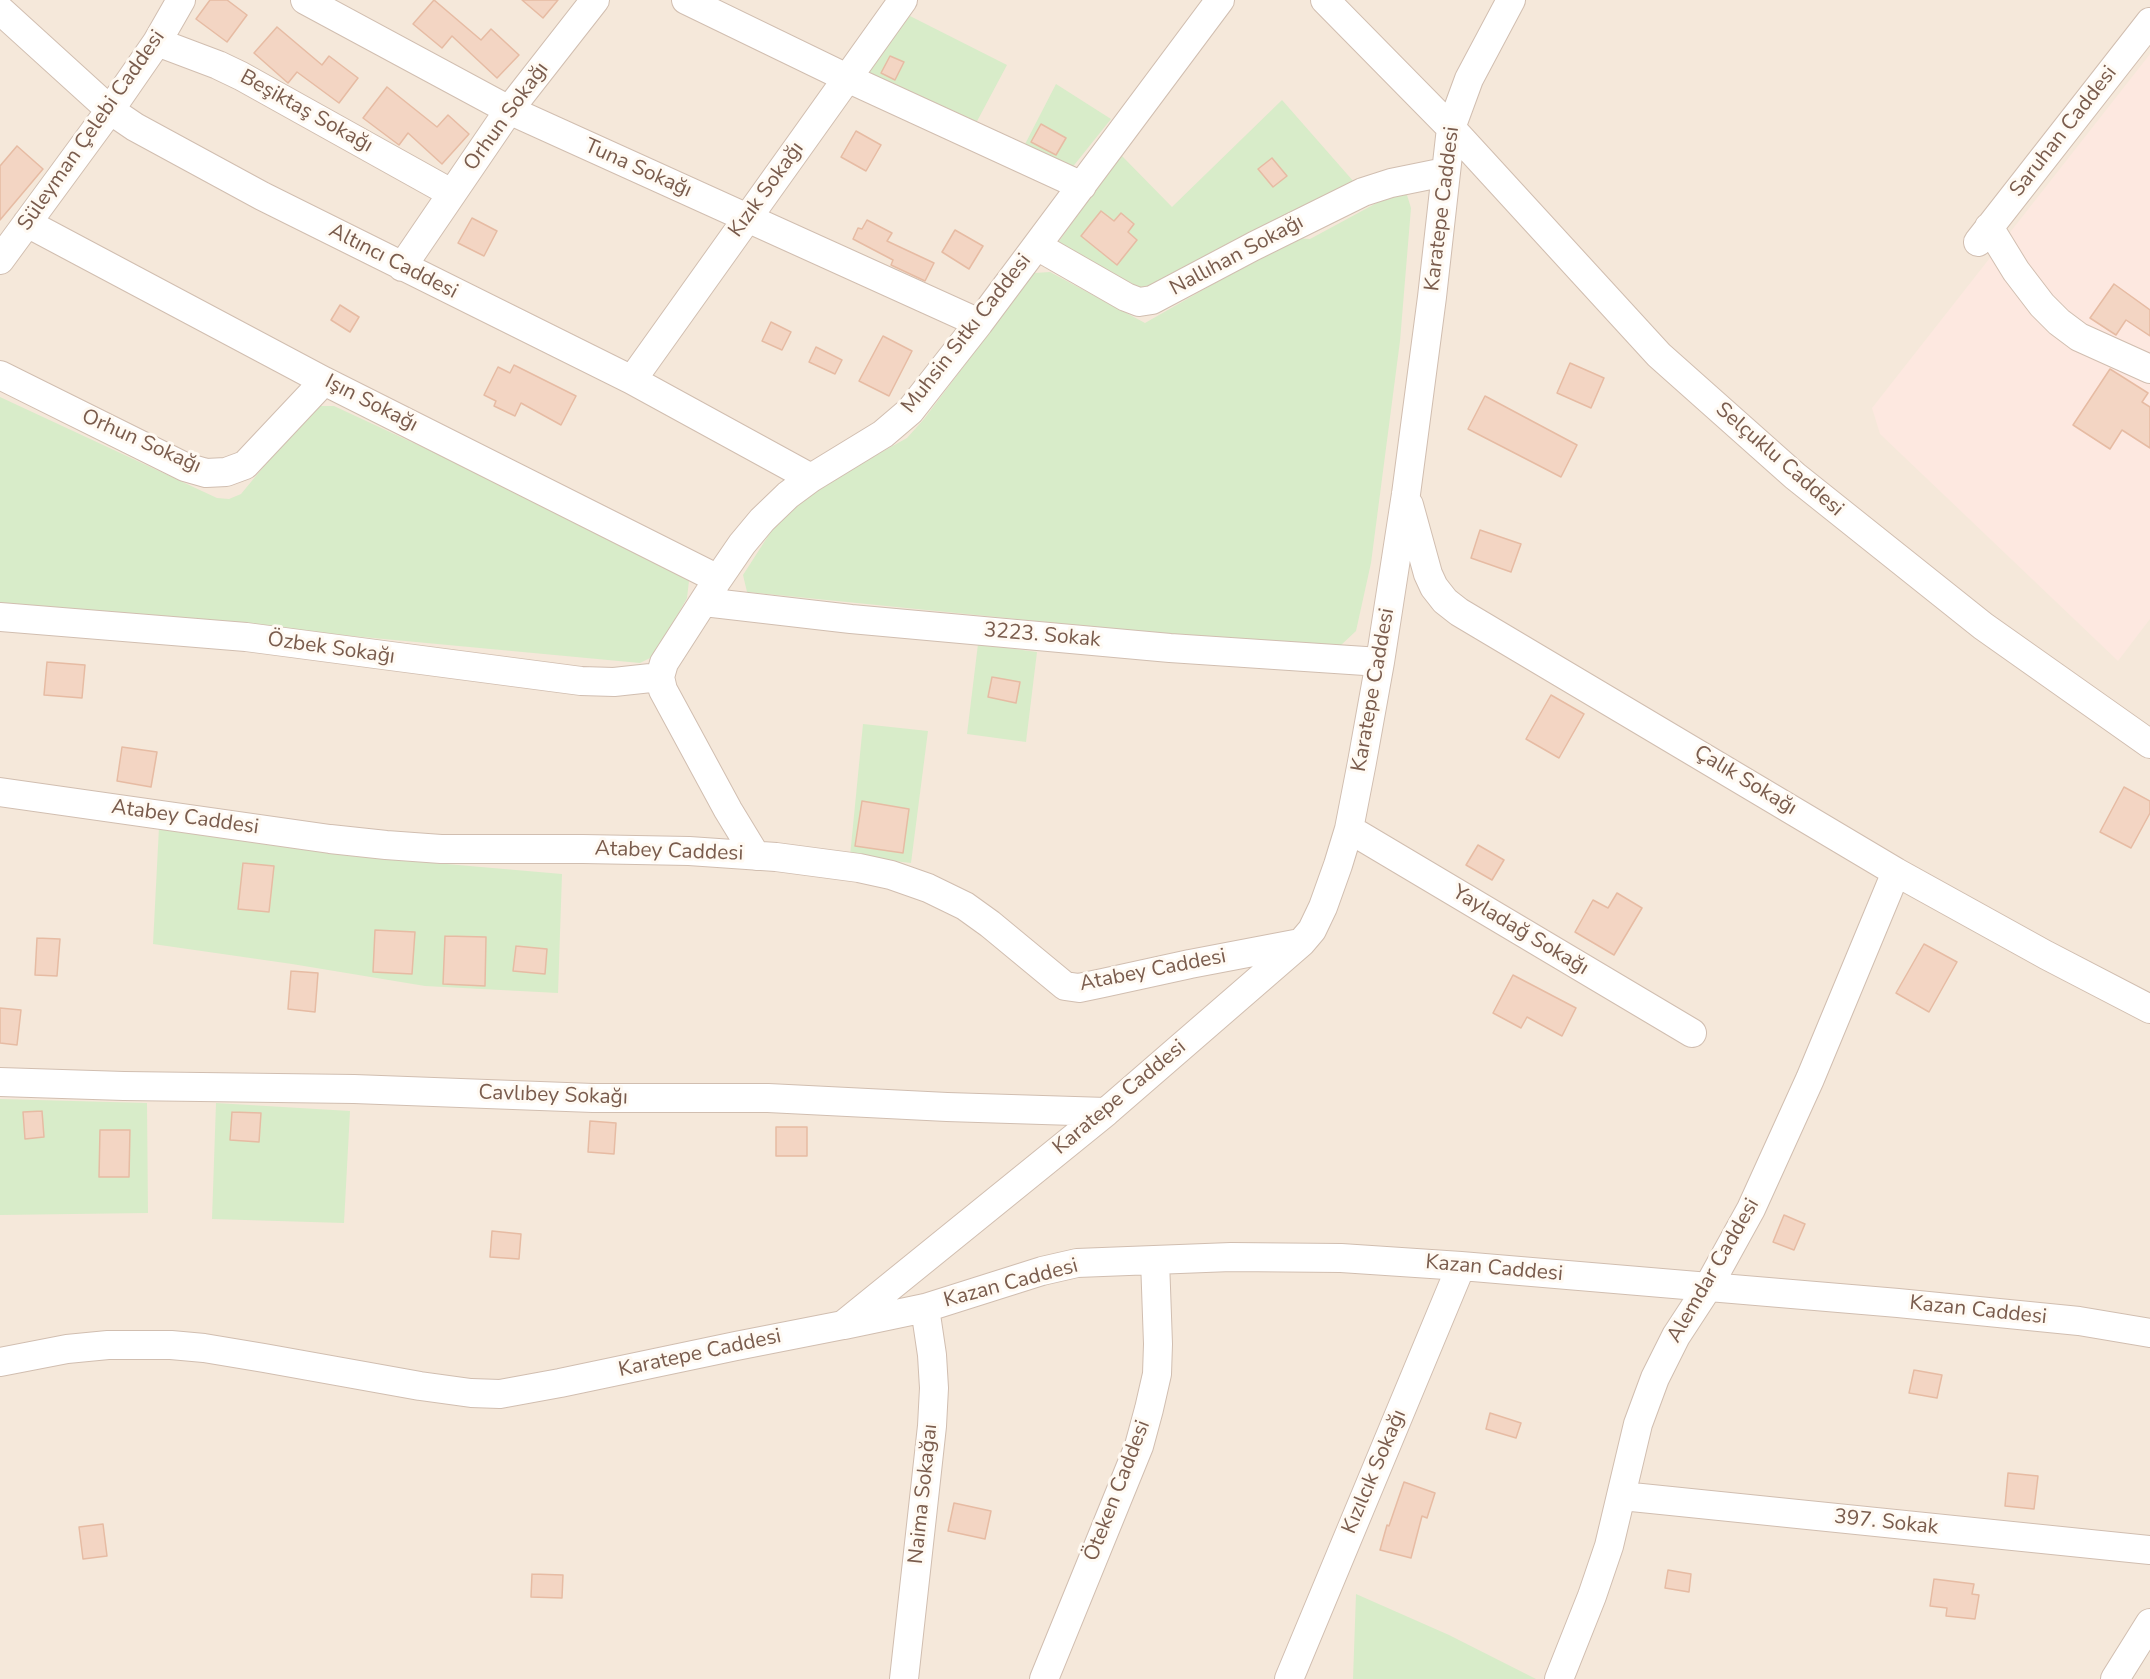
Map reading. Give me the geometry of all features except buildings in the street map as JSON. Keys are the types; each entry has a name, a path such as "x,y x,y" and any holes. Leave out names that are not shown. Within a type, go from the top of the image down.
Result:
{"street":[{"name":"Süleyman Çelebi Caddesi","path":"0,260 110,110 157,42 181,0"},
{"name":"Tuna Sokağı","path":"305,0 509,110 979,323"},
{"name":"Orhun Sokağı","path":"402,267 509,110 595,0"},
{"path":"686,0 847,78 1082,186"},
{"name":"Kızık Sokağı","path":"632,380 903,0"},
{"name":"Muhsin Sıtkı Caddesi","path":"660,677 664,663 673,648 742,544 762,520 788,495 811,478 883,434 910,411 979,323 1220,0"},
{"name":"Selçuklu Caddesi","path":"1325,0 1451,128 1659,355 1786,468 1983,626 2150,744"},
{"name":"Karatepe Caddesi","path":"0,1362 67,1349 108,1345 171,1345 264,1358 420,1386 494,1394 529,1390 843,1325 1106,1112 1301,943 1312,930 1338,866 1348,829 1380,662 1406,494 1451,128 1469,79 1511,0"},
{"name":"Altıncı Caddesi","path":"0,10 110,110 135,127 262,196 632,380 811,478"},
{"name":"Saruhan Caddesi","path":"2150,22 1984,235 2059,322 2079,337 2150,369"},
{"name":"Beşiktaş Sokağı","path":"157,42 242,76 451,193"},
{"name":"Nallıhan Sokağı","path":"1037,246 1126,297 1139,302 1152,300 1363,192 1391,183 1445,172"},
{"name":"Işın Sokağı","path":"27,223 711,590"},
{"name":"Orhun Sokağı","path":"0,375 185,467 206,473 226,472 245,465 324,381"},
{"name":"Çalık Sokağı","path":"1406,494 1428,574 1434,587 1452,606 1896,872 2046,955 2150,1009"},
{"name":"3223. Sokak","path":"711,590 863,620 1170,648 1380,662"},
{"name":"Özbek Sokağı","path":"0,617 246,637 581,681 614,682 660,677"},
{"path":"660,677 663,690 756,856"},
{"name":"Atabey Caddesi","path":"0,792 386,845 441,849 688,851 859,868 891,875 928,888 974,912 1065,986 1079,988 1301,943"},
{"name":"Yayladağ Sokağı","path":"1348,829 1692,1033"},
{"name":"Alemdar Caddesi","path":"1559,1679 1609,1546 1638,1424 1655,1378 1676,1336 1708,1287 1751,1209 1810,1079 1896,872"},
{"name":"Cavlıbey Sokağı","path":"0,1082 365,1090 592,1098 768,1098 1106,1112"},
{"name":"Kazan Caddesi","path":"843,1325 925,1308 1042,1271 1077,1263 1231,1257 1341,1258 1461,1266 2079,1321 2150,1333"},
{"name":"Öteken Caddesi","path":"1044,1679 1139,1446 1149,1409 1157,1374 1155,1260"},
{"name":"Kızılcık Sokağı","path":"1288,1679 1461,1266"},
{"name":"Naima Sokağaı","path":"904,1679 932,1426 933,1366 925,1308"},
{"name":"397. Sokak","path":"1622,1496 2150,1550"},
{"path":"2115,1679 2150,1623"}],"shaded area":[{"path":"0,0 2150,0 2150,1679 0,1679"},
{"path":"2150,54 2150,619 2118,661 1880,434 1872,408"}],"green space":[{"path":"910,16 1007,65 975,125 865,74"},
{"path":"1056,84 1111,119 1071,169 1022,150"},
{"path":"1282,100 1354,182 1150,293 1057,244 1121,155 1172,207"},
{"path":"1397,192 1407,195 1411,208 1400,341 1371,563 1356,631 1341,645 1315,649 747,592 743,575 781,516 836,473 871,458 907,438 924,419 1034,273 1050,272 1145,323 1294,238 1310,239"},
{"path":"0,397 217,498 229,499 241,494 314,406 334,406 577,519 689,581 687,598 659,648 650,658 640,663 0,603"},
{"path":"978,644 1037,652 1026,742 967,734"},
{"path":"863,724 928,731 911,863 850,856"},
{"path":"159,827 377,858 562,874 558,993 425,986 153,944"},
{"path":"0,1099 147,1103 148,1213 0,1215"},
{"path":"216,1103 350,1111 344,1223 212,1219"},
{"path":"1356,1594 1449,1635 1536,1679 1353,1679"}]}
